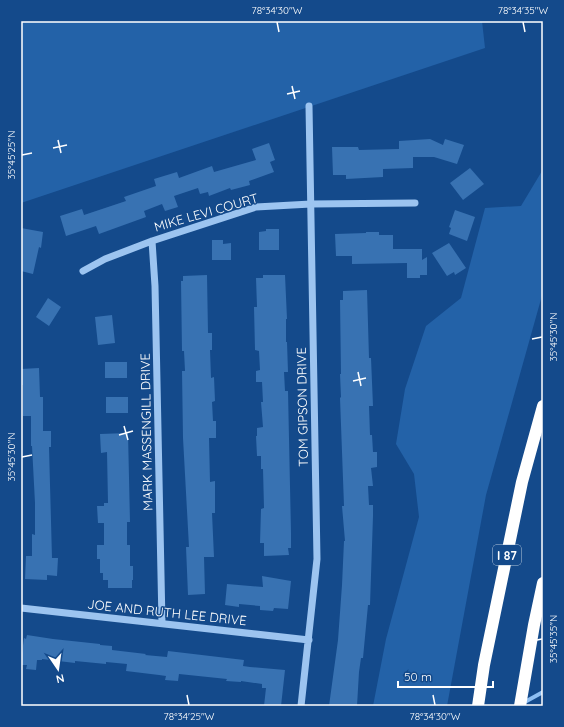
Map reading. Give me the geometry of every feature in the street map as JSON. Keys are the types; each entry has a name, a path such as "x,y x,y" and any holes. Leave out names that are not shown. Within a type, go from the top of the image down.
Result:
{"highway":[{"name":"I 87","path":"478,706 484,665 522,482 543,406"},
{"path":"520,706 543,583"}],"street":[{"name":"TOM GIPSON DRIVE","path":"302,706 317,559 309,106"},
{"name":"MIKE LEVI COURT","path":"83,271 104,259 152,241 256,207 311,204 415,203"},
{"name":"MARK MASSENGILL DRIVE","path":"152,241 155,286 162,623"},
{"name":"JOE AND RUTH LEE DRIVE","path":"21,608 309,640"}],"shaded area":[{"path":"21,21 482,21 485,48 21,203"},
{"path":"542,171 543,292 486,495 447,706 373,706 386,639 419,517 414,474 396,444 405,389 426,326 461,298 485,208 521,206"}],"building":[{"path":"430,139 443,145 445,139 464,145 457,164 434,157 413,157 413,168 383,169 383,177 346,179 346,175 333,175 332,147 358,147 359,150 399,149 399,141"},
{"path":"269,143 275,160 270,162 274,172 249,181 250,185 231,190 230,188 209,196 208,192 200,194 198,188 174,196 178,207 165,211 162,204 144,211 146,217 99,234 96,226 66,236 60,216 82,209 84,215 126,201 124,197 156,186 154,179 177,172 179,178 212,166 214,172 256,160 252,149"},
{"path":"470,168 484,184 463,200 450,183"},
{"path":"455,210 475,217 467,241 449,234 451,228 449,227"},
{"path":"21,228 43,232 41,248 39,247 33,274 21,271"},
{"path":"266,229 279,229 279,250 259,250 259,232 266,231"},
{"path":"379,232 379,235 393,235 393,249 422,249 422,260 427,257 427,275 420,275 420,278 407,278 407,263 352,264 352,256 336,256 335,234"},
{"path":"212,240 223,240 223,244 231,243 231,260 212,260"},
{"path":"449,243 466,268 455,275 454,272 447,276 432,253"},
{"path":"207,275 208,333 212,333 212,350 210,350 211,378 214,377 215,401 212,402 213,421 216,421 216,438 209,438 210,482 215,481 215,513 212,513 214,557 204,557 205,594 188,595 186,547 189,547 183,438 182,371 185,371 184,351 182,351 181,281 183,281 183,276"},
{"path":"263,275 285,275 288,372 284,372 285,391 288,391 291,533 291,548 288,548 289,555 264,556 264,543 260,543 261,509 264,508 263,469 261,469 261,456 257,456 256,436 257,428 263,427 261,402 263,402 262,382 256,382 256,371 260,370 259,351 255,350 254,307 257,307 256,278 263,278"},
{"path":"367,290 369,358 371,358 373,406 369,406 370,435 372,435 373,452 377,452 377,467 371,468 373,486 368,486 369,505 373,505 370,605 368,605 363,658 361,658 359,672 357,706 329,706 338,640 345,541 342,506 344,506 340,398 340,300 343,300 343,291"},
{"path":"48,298 61,307 49,326 36,317"},
{"path":"112,315 115,343 98,345 95,317"},
{"path":"105,362 127,362 127,378 105,378"},
{"path":"39,368 40,397 43,397 43,431 51,431 51,447 49,447 52,558 58,558 57,576 47,575 47,580 25,579 26,556 32,556 32,534 35,535 35,503 31,446 31,416 23,416 23,385 21,385 21,369"},
{"path":"106,397 128,397 128,413 106,413"},
{"path":"128,433 130,522 127,522 127,545 130,545 130,566 133,566 132,588 108,588 108,580 103,580 103,573 100,573 100,559 97,559 97,545 104,545 104,523 98,523 97,506 104,506 104,503 108,503 107,452 101,453 100,434"},
{"path":"262,576 291,581 288,609 274,608 273,611 260,610 260,606 239,604 239,607 225,605 227,584 263,587"},
{"path":"27,635 112,646 112,650 146,654 145,655 167,657 168,651 244,660 243,666 285,670 281,706 264,706 266,688 262,688 262,684 241,681 226,681 227,679 179,674 178,681 165,680 166,676 126,671 127,664 106,662 106,664 75,661 75,663 42,659 37,660 36,670 26,669 27,665 21,665 21,661 24,638 26,639"}],"waterway":[{"path":"523,703 543,692"}]}
